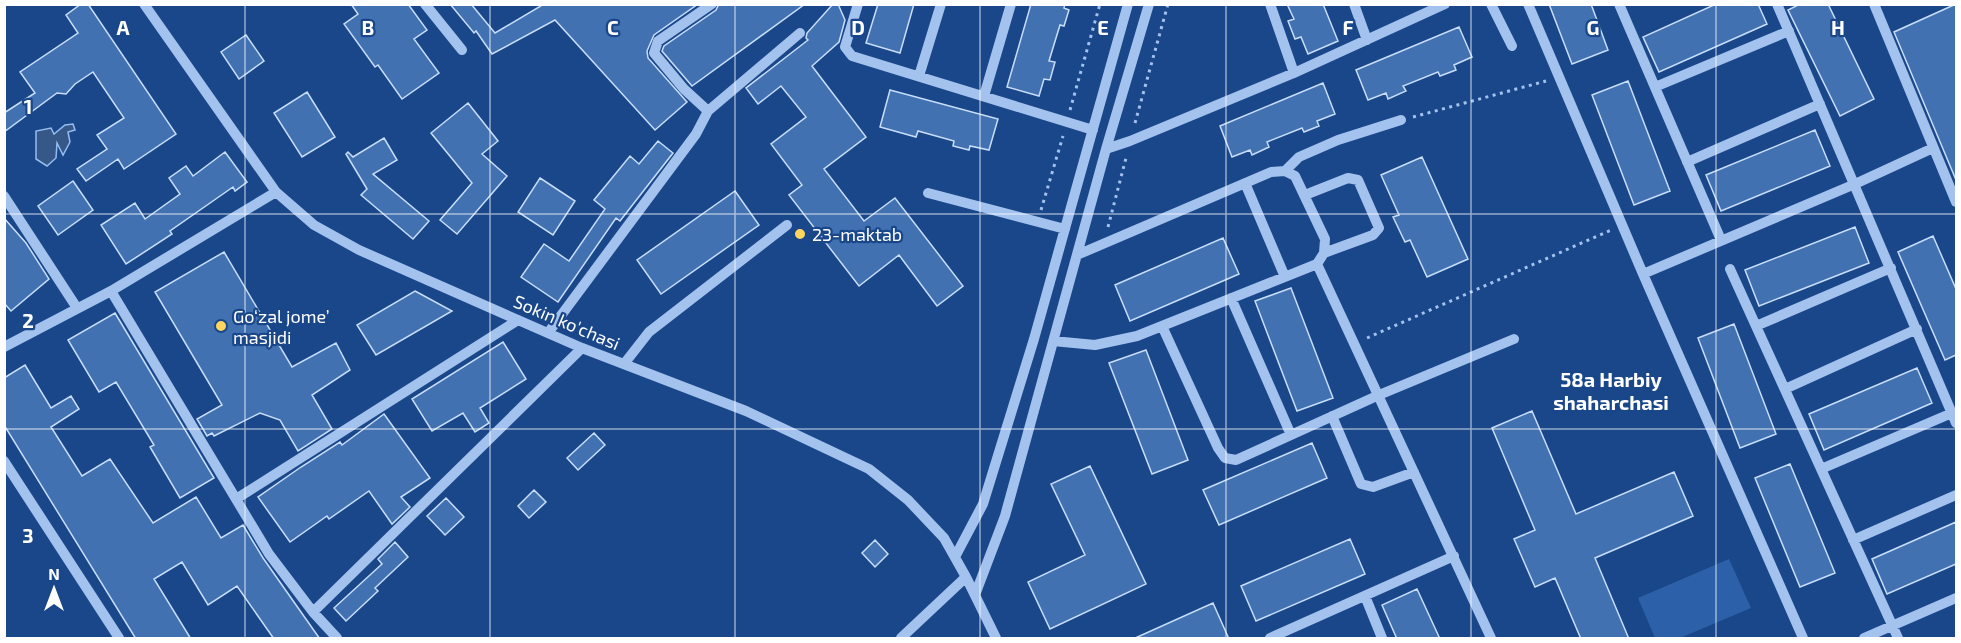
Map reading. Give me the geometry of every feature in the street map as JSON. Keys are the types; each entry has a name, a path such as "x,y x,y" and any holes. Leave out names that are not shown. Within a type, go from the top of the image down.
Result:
{"street":[{"name":"Sokin ko'chasi","path":"144,4 276,192 300,215 328,234 359,250 582,348 746,411 868,469 908,500 944,538 996,639"},
{"path":"425,4 462,50"},
{"path":"708,111 684,89 654,53 658,42 712,4"},
{"path":"858,4 845,47 852,56 1093,130"},
{"path":"919,76 941,4"},
{"path":"984,96 1011,4"},
{"path":"955,556 983,504 1065,229 1128,4"},
{"path":"975,595 1005,516 1106,149 1149,4"},
{"path":"1270,4 1294,73"},
{"path":"1354,4 1367,40"},
{"path":"1106,149 1294,73 1367,40 1424,9 1445,4"},
{"path":"1491,4 1512,46"},
{"path":"1528,4 1803,639"},
{"path":"1619,4 1721,240"},
{"path":"1778,4 1954,418 1821,469"},
{"path":"1874,4 1956,202"},
{"path":"1654,87 1789,31"},
{"path":"548,333 671,169 696,134 708,111 800,33"},
{"path":"1687,162 1820,104"},
{"path":"1285,171 1299,157 1338,140 1401,120"},
{"path":"1643,274 1855,184 1933,148"},
{"path":"1053,341 1095,345 1137,336 1317,264 1324,253 1325,239 1295,176 1285,171 1270,172 1077,255"},
{"path":"1305,195 1348,178 1358,180 1379,228 1373,235 1324,253"},
{"path":"1245,183 1285,277"},
{"path":"4,347 111,291 276,192"},
{"path":"927,193 1065,229"},
{"path":"4,196 77,308"},
{"path":"624,364 649,332 787,225"},
{"path":"1317,264 1491,639"},
{"path":"1756,326 1891,268"},
{"path":"1730,269 1898,639"},
{"path":"111,291 269,554 313,612 337,639"},
{"path":"1231,298 1291,435"},
{"path":"236,499 518,320"},
{"path":"1162,326 1218,448 1226,458 1236,460 1379,395 1514,339"},
{"path":"1785,389 1917,329"},
{"path":"313,612 582,348"},
{"path":"1332,416 1361,484 1373,487 1414,472"},
{"path":"4,461 119,639"},
{"path":"1853,540 1956,495"},
{"path":"1270,639 1454,556"},
{"path":"901,639 966,577"},
{"path":"1365,596 1382,639"},
{"path":"1864,639 1956,598"},
{"path":"1294,627 1299,639"}],"path":[{"path":"1401,120 1559,76"},
{"path":"1355,344 1622,225"}],"shaded area":[{"path":"73,124 75,130 68,132 70,142 63,155 57,143 56,158 47,166 36,159 36,131 51,128 54,134 65,125"},
{"path":"1729,559 1751,608 1680,638 1655,638 1638,598"}],"building":[{"path":"81,4 88,4 176,134 124,169 118,159 86,181 77,169 107,149 97,135 124,118 93,72 75,84 66,94 57,93 4,132 4,113 35,93 20,72 78,33 66,15"},
{"path":"351,4 408,4 427,30 414,39 439,73 402,99 378,65 375,67 344,24 358,14"},
{"path":"450,4 471,4 495,33 544,4 698,4 654,35 647,51 648,58 687,102 655,130 555,20 492,54 476,31 474,33"},
{"path":"719,4 805,4 692,86 662,51 664,46 716,10"},
{"path":"833,4 838,4 845,20 839,42 812,66 866,137 824,169 864,221 895,198 963,286 937,306 899,255 859,286 789,195 802,185 771,144 806,117 781,86 758,104 746,88 808,40 807,33"},
{"path":"878,4 914,4 900,53 866,43"},
{"path":"1031,4 1065,4 1064,8 1069,10 1064,26 1060,25 1049,61 1055,62 1050,80 1044,79 1039,96 1007,87"},
{"path":"1287,4 1323,4 1338,41 1308,54 1301,37 1295,39 1288,21 1294,19"},
{"path":"1549,4 1591,4 1608,50 1572,64"},
{"path":"1716,4 1758,4 1767,24 1659,72 1643,37"},
{"path":"1800,4 1828,4 1874,99 1840,116 1788,10"},
{"path":"1956,4 1956,180 1894,32"},
{"path":"1459,27 1472,57 1454,65 1456,70 1440,76 1438,72 1403,86 1406,91 1388,99 1386,93 1368,100 1356,70"},
{"path":"246,35 264,61 239,79 221,52"},
{"path":"1628,81 1670,191 1634,205 1592,95"},
{"path":"1323,83 1335,114 1317,121 1319,126 1304,132 1302,128 1267,142 1269,147 1252,155 1250,150 1232,157 1220,126"},
{"path":"890,90 998,119 989,150 970,146 969,150 953,146 954,141 918,131 916,137 880,127"},
{"path":"307,92 335,137 302,157 274,113"},
{"path":"468,103 498,141 482,154 507,176 457,234 440,220 472,183 431,133"},
{"path":"1815,130 1830,166 1721,211 1706,175"},
{"path":"384,138 397,160 373,174 429,221 413,239 361,195 367,189 346,154 348,152 353,157"},
{"path":"658,141 673,153 620,221 616,218 558,302 521,277 544,244 569,261 605,209 594,200 630,156 639,164"},
{"path":"225,152 247,182 235,191 233,187 170,231 172,234 126,264 101,225 135,203 145,219 180,194 169,178 186,166 193,176"},
{"path":"1422,157 1468,259 1427,277 1410,240 1405,242 1393,217 1399,215 1381,175"},
{"path":"540,178 575,201 553,235 518,212"},
{"path":"73,181 93,210 58,235 38,206"},
{"path":"735,191 759,225 661,294 637,260"},
{"path":"4,218 26,243 49,279 11,311 4,303"},
{"path":"1855,227 1869,263 1759,306 1745,270"},
{"path":"1933,236 1956,289 1956,355 1945,360 1898,252"},
{"path":"1223,238 1239,274 1130,321 1115,285"},
{"path":"224,252 292,367 336,343 350,370 312,395 332,429 298,451 280,420 260,413 214,436 212,433 207,436 197,419 222,405 155,292"},
{"path":"1291,288 1333,398 1297,411 1255,301"},
{"path":"415,291 452,311 376,355 357,325"},
{"path":"115,313 214,478 180,498 150,447 154,445 116,382 99,392 68,340"},
{"path":"1734,324 1776,434 1740,448 1698,338"},
{"path":"503,342 526,379 480,408 489,423 475,432 463,413 432,431 412,399"},
{"path":"1146,350 1188,460 1152,474 1109,363"},
{"path":"25,365 51,408 71,396 79,409 51,427 82,476 110,459 153,523 196,497 221,538 243,525 263,558 320,639 274,639 237,586 208,605 182,562 154,579 191,639 136,639 4,425 4,378"},
{"path":"1917,368 1932,403 1824,450 1809,414"},
{"path":"1532,411 1576,514 1674,472 1693,516 1595,558 1629,639 1581,639 1555,578 1535,587 1514,539 1535,530 1492,428"},
{"path":"384,414 430,478 401,497 410,507 392,524 369,491 329,519 327,516 290,542 258,497 340,442 342,445"},
{"path":"594,433 605,445 578,470 567,458"},
{"path":"1312,443 1327,478 1219,525 1203,490"},
{"path":"1790,464 1835,573 1800,587 1755,478"},
{"path":"1090,466 1146,584 1050,629 1028,582 1085,555 1051,484"},
{"path":"534,490 546,502 529,518 518,506"},
{"path":"446,498 464,517 445,535 427,516"},
{"path":"1956,522 1956,564 1887,594 1872,559"},
{"path":"1350,539 1365,574 1256,621 1241,586"},
{"path":"875,540 888,554 875,567 862,553"},
{"path":"395,542 408,557 375,588 378,591 346,621 334,608 382,564 378,559"},
{"path":"1417,589 1440,639 1397,639 1382,605"},
{"path":"1213,603 1229,639 1133,639"}],"place":[{"name":"23-maktab","path":"800,234"},
{"name":"Go‘zal jome’ masjidi","path":"221,326"}],"district":[{"name":"58a Harbiy shaharchasi","path":"1611,390"}]}
